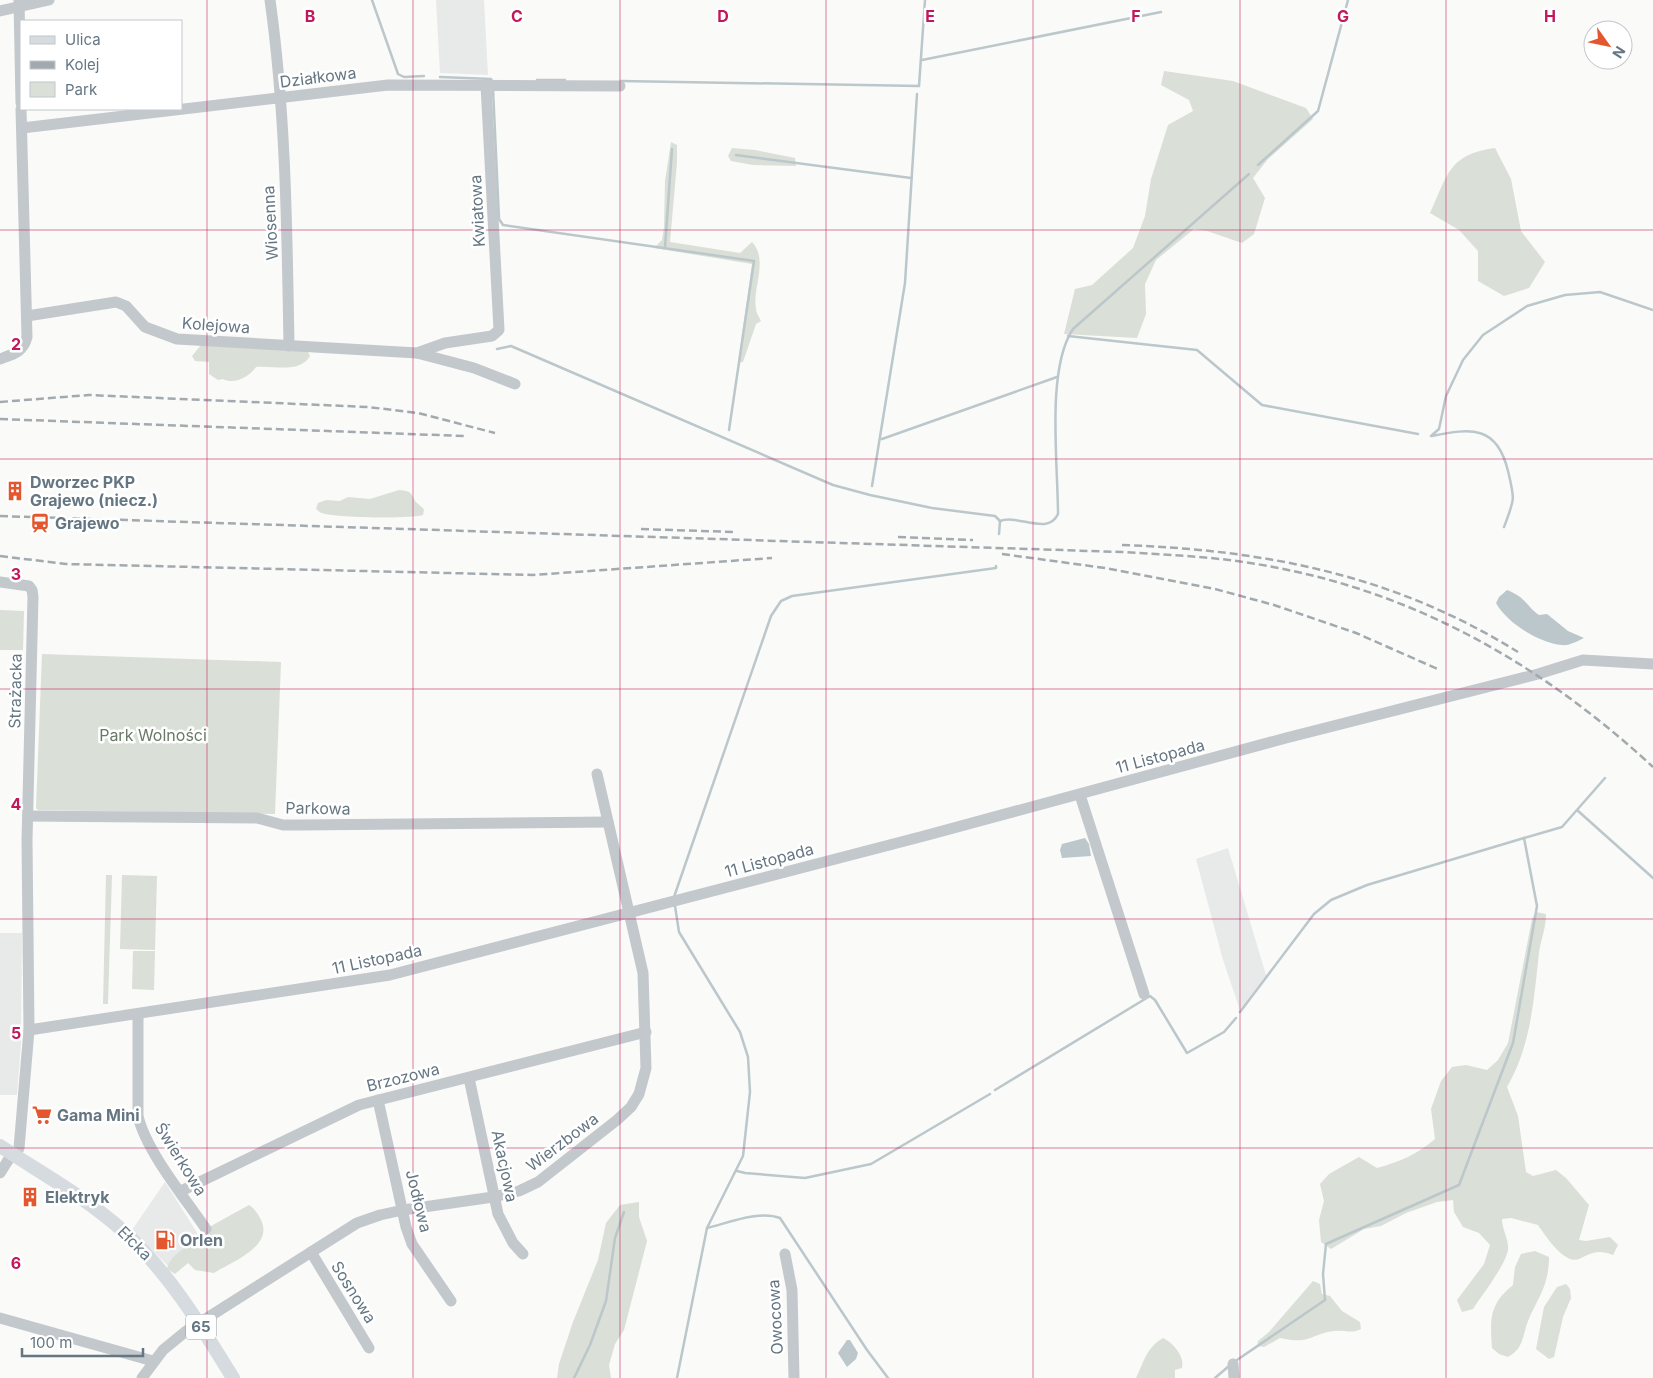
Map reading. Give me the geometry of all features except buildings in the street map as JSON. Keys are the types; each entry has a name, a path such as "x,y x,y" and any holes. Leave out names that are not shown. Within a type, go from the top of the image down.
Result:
{"main road":[{"name":"Ełcka","path":"0,1146 9,1156 118,1235 156,1276 195,1325 219,1365 232,1378"}],"street":[{"path":"0,11 19,4 49,0"},
{"name":"Wiosenna","path":"270,0 280,98 290,346"},
{"path":"19,4 20,54"},
{"name":"Działkowa","path":"182,109 388,85 620,86"},
{"name":"Kwiatowa","path":"486,85 499,330 497,334"},
{"path":"0,359 18,353 24,347 27,337 21,110"},
{"name":"Działkowa","path":"22,128 177,110"},
{"name":"Kolejowa","path":"26,316 116,302 126,306 145,328 176,339 417,353 466,366 515,384"},
{"name":"Kolejowa","path":"417,353 445,342 497,334"},
{"name":"Strażacka","path":"0,582 29,586 32,590 33,598 28,816 29,1030 19,1148 9,1156 0,1173"},
{"name":"11 Listopada","path":"29,1030 344,984 390,975 1080,795 1508,680 1538,674 1583,660 1653,664"},
{"name":"Wierzbowa","path":"142,1378 153,1360 167,1345 195,1325 357,1223 380,1214 493,1197 520,1190 538,1182 631,1107 639,1094 644,1080 646,1032 643,973 597,774"},
{"path":"1080,795 1144,994"},
{"name":"Parkowa","path":"28,816 257,818 292,825 608,822"},
{"name":"Świerkowa","path":"138,1014 138,1116 140,1125 180,1191 206,1229"},
{"name":"Brzozowa","path":"180,1191 341,1112 378,1100 646,1032"},
{"name":"Akacjowa","path":"469,1078 493,1197 503,1226 524,1254"},
{"name":"Jodłowa","path":"378,1100 412,1244 451,1301"},
{"name":"Sosnowa","path":"311,1252 369,1348"},
{"name":"Owocowa","path":"786,1254 792,1290 794,1378"},
{"path":"0,1318 153,1360"},
{"path":"1233,1364 1234,1378"}],"shaded area":[{"path":"436,0 484,0 488,75 440,73"},
{"path":"1507,590 1522,599 1539,615 1547,614 1568,631 1584,638 1562,645 1544,640 1524,631 1508,618 1496,603 1499,597"},
{"path":"1085,838 1089,844 1091,856 1062,858 1060,850 1062,844"},
{"path":"1228,848 1266,975 1240,1010 1223,960 1196,859"},
{"path":"0,933 22,933 21,1044 17,1095 0,1095"},
{"path":"165,1182 201,1239 170,1268 132,1230"},
{"path":"847,1340 850,1340 858,1353 856,1359 847,1367 838,1353"}],"green space":[{"path":"1164,71 1233,81 1306,108 1313,119 1268,159 1253,178 1265,198 1254,234 1242,243 1207,231 1194,229 1156,260 1145,284 1146,314 1137,338 1064,334 1075,289 1092,285 1133,248 1145,216 1151,179 1168,125 1193,111 1189,100 1161,85"},
{"path":"671,142 677,145 677,162 670,242 740,253 752,242 757,249 760,266 755,301 756,312 761,321 756,324 743,362 738,363 752,264 654,248 662,240 665,181"},
{"path":"732,148 755,150 795,158 796,166 753,165 731,161 728,156"},
{"path":"1495,148 1511,179 1521,231 1545,262 1529,288 1504,296 1478,281 1478,251 1459,230 1430,213 1446,177 1459,161 1468,155"},
{"path":"201,345 307,350 310,356 306,362 300,365 293,367 256,367 241,379 227,381 223,379 218,380 209,374 209,362 195,361 192,356"},
{"path":"399,490 411,494 424,510 423,515 356,517 329,515 321,513 316,509 318,503 326,500 340,501 348,497 370,499"},
{"path":"0,610 24,611 23,650 0,650"},
{"name":"Park Wolności","path":"42,654 281,662 275,814 38,810 36,808"},
{"path":"106,875 112,875 108,1004 103,1004"},
{"path":"122,875 157,876 155,950 120,949"},
{"path":"1536,912 1546,914 1539,952 1533,1005 1521,1055 1507,1087 1518,1116 1526,1172 1533,1176 1556,1170 1566,1178 1589,1205 1579,1240 1586,1241 1610,1237 1618,1245 1613,1255 1599,1252 1573,1260 1561,1254 1555,1248 1538,1225 1511,1218 1502,1219 1508,1246 1506,1257 1473,1309 1462,1312 1457,1300 1484,1264 1490,1245 1479,1233 1463,1227 1454,1212 1453,1200 1437,1202 1406,1213 1381,1226 1364,1229 1331,1249 1321,1242 1319,1220 1324,1201 1320,1184 1329,1174 1359,1157 1377,1168 1401,1160 1422,1149 1435,1139 1431,1109 1441,1081 1452,1067 1466,1065 1487,1070 1498,1060 1508,1043 1532,919"},
{"path":"133,951 155,951 154,990 132,989"},
{"path":"639,1202 639,1217 647,1241 624,1330 615,1344 609,1365 611,1378 557,1378 559,1364 573,1322 598,1260 606,1223 620,1205"},
{"path":"249,1205 259,1216 263,1230 262,1238 249,1252 214,1273 195,1270 188,1263 175,1274 167,1269 176,1254 200,1234 208,1232 211,1226"},
{"path":"1535,1251 1549,1257 1545,1284 1528,1321 1520,1346 1508,1357 1499,1354 1492,1348 1491,1321 1493,1313 1499,1299 1513,1285 1515,1267 1521,1254"},
{"path":"1313,1281 1320,1284 1322,1294 1330,1296 1342,1311 1360,1322 1361,1329 1348,1332 1326,1332 1304,1340 1280,1338 1264,1347 1257,1346 1258,1341 1269,1332"},
{"path":"1566,1284 1570,1289 1571,1298 1563,1317 1554,1357 1549,1359 1536,1349 1544,1307 1557,1287"},
{"path":"1163,1338 1177,1350 1182,1359 1182,1368 1175,1370 1175,1378 1136,1378 1149,1351"}],"waterway":[{"path":"372,0 398,74 404,77 424,76"},
{"path":"919,86 925,0"},
{"path":"1258,165 1318,111 1348,0"},
{"path":"922,60 1161,12"},
{"path":"440,77 491,79 492,81"},
{"path":"537,80 565,80"},
{"path":"621,81 919,86"},
{"path":"493,89 499,219 503,225 754,261 729,430"},
{"path":"872,486 905,283 917,94"},
{"path":"665,247 672,149"},
{"path":"736,155 911,178"},
{"path":"497,349 511,346 833,485 932,508 995,516 1000,521 1015,520 1040,524 1047,523 1058,514 1056,392 1059,368 1065,346 1073,329 1249,174"},
{"path":"1431,436 1439,429 1446,396 1463,360 1483,335 1527,306 1565,295 1600,292 1653,310"},
{"path":"1068,336 1197,350 1262,405 1418,434"},
{"path":"882,439 1057,377"},
{"path":"1432,436 1470,431 1480,433 1497,445 1508,471 1513,494 1512,504 1504,527"},
{"path":"999,534 1000,521"},
{"path":"674,897 771,616 781,601 792,596 996,568 996,566"},
{"path":"1524,838 1562,827 1605,778"},
{"path":"1577,810 1653,878"},
{"path":"1237,1360 1325,1300 1323,1274 1326,1244 1459,1185 1513,1043 1537,906 1524,838 1367,885 1331,900 1314,914 1240,1012"},
{"path":"675,906 679,932 740,1032 748,1057 750,1092 743,1156 707,1228 677,1378"},
{"path":"995,1090 1150,996 1155,1000 1187,1053 1224,1032 1236,1018"},
{"path":"737,1171 805,1178 871,1164 990,1094"},
{"path":"574,1378 590,1345 606,1301 615,1238 624,1212"},
{"path":"707,1228 753,1216 763,1215 780,1218 867,1350 888,1378"},
{"path":"1215,1378 1229,1366"}],"railway":[{"path":"0,402 89,395 368,407 418,413 495,433"},
{"path":"0,419 464,436"},
{"path":"0,516 1122,552 1235,561 1327,579 1379,596 1429,616 1477,640 1524,667 1569,697 1653,767"},
{"path":"641,529 735,532"},
{"path":"898,537 973,540"},
{"path":"1122,545 1227,553 1278,561 1328,572 1376,586 1424,604 1471,626 1518,652"},
{"path":"1002,554 1105,568 1215,589 1274,605 1356,633 1440,670"},
{"path":"0,556 66,564 533,575 772,558"}],"place":[{"name":"Dworzec PKP Grajewo (niecz.)","path":"15,491"},
{"name":"Grajewo","path":"40,523"},
{"name":"Gama Mini","path":"42,1115"},
{"name":"Elektryk","path":"30,1197"},
{"name":"Orlen","path":"165,1240"}]}
